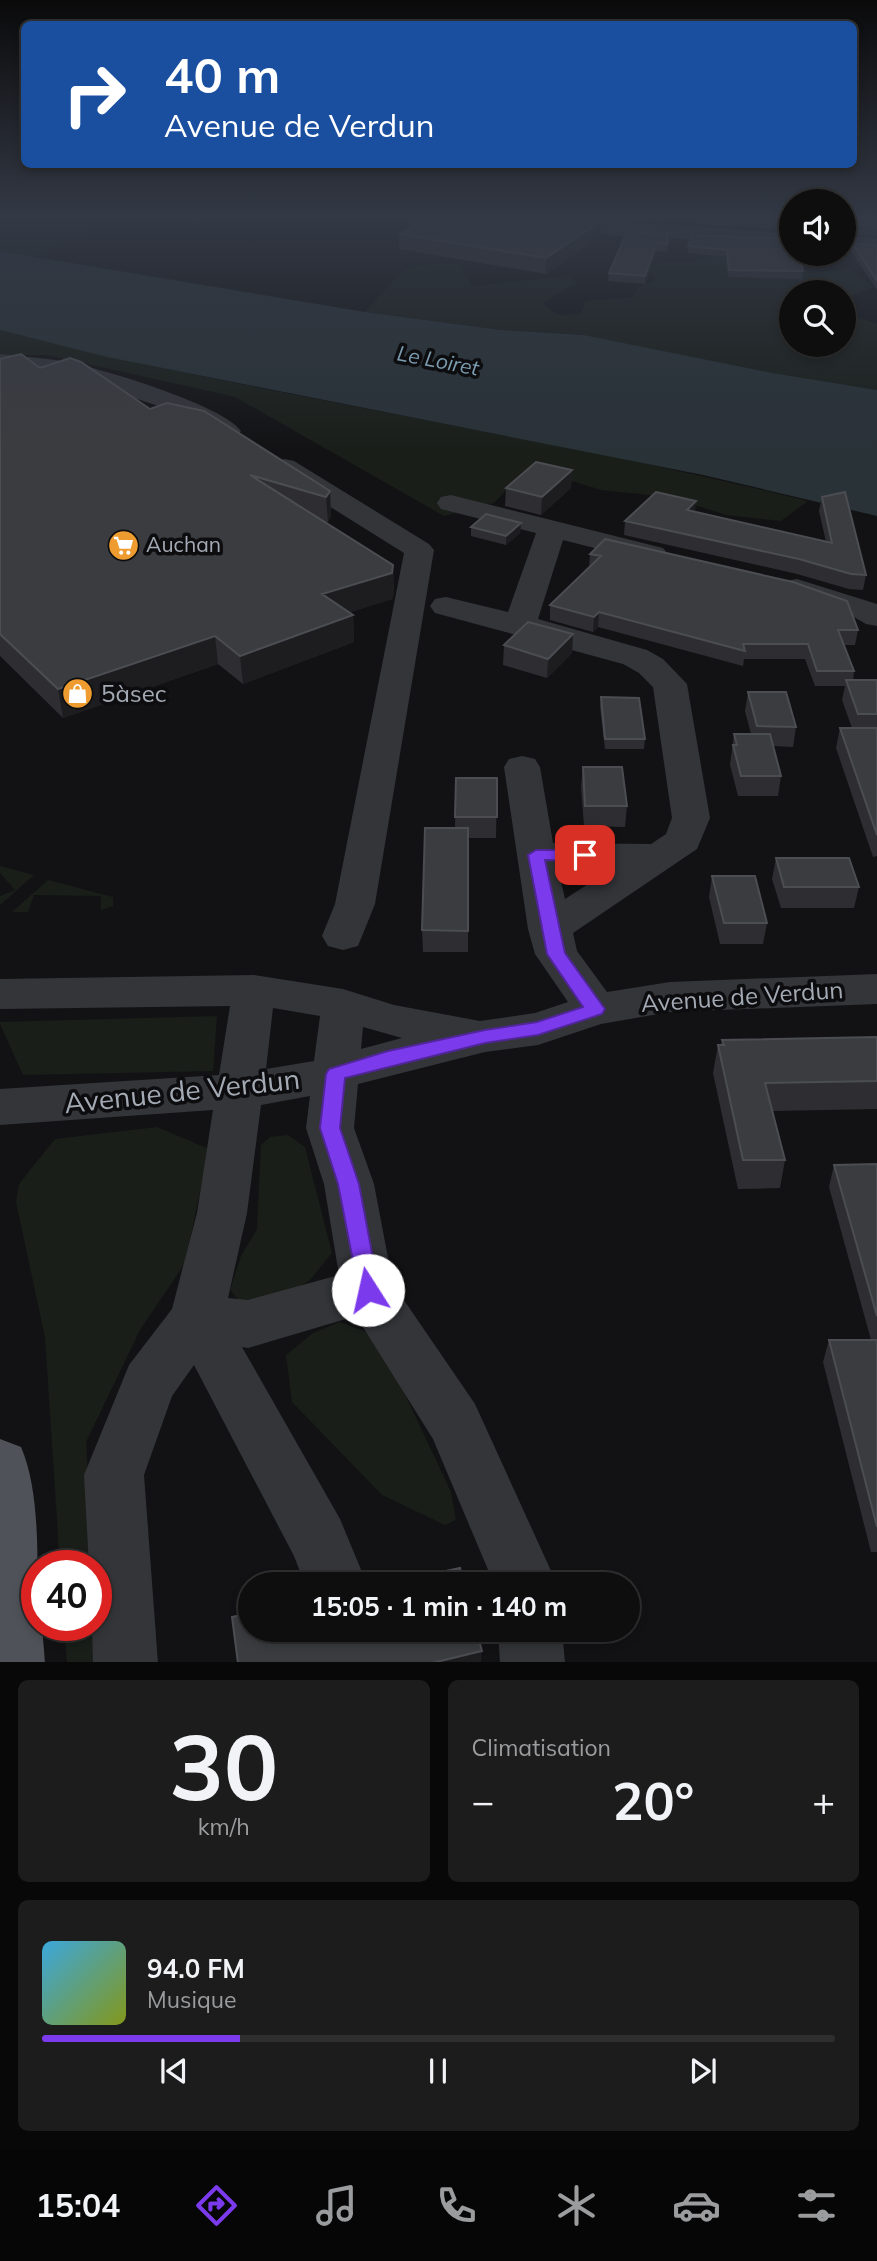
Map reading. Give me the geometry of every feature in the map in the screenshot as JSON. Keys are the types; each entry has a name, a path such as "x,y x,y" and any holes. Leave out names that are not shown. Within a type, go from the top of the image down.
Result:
{"main road":[{"path":"0,1468 13,1662"}],"street":[{"path":"0,361 73,370 194,410 419,550 355,904 343,936"},
{"path":"451,503 684,561"},
{"path":"520,624 552,530"},
{"path":"776,583 858,606 877,617"},
{"path":"446,606 635,657 651,666 670,684 691,818 683,840 549,929"},
{"path":"522,767 549,929 556,954 585,998 596,1009"},
{"path":"536,855 660,856"},
{"name":"Avenue de Verdun","path":"0,1107 241,1091 336,1074 388,1058 485,1036 538,1029 596,1009 670,997 716,993 877,989"},
{"path":"131,1645 114,1475 149,1383 197,1318 222,1213 254,990"},
{"name":"Avenue de Verdun","path":"0,994 254,990 342,1004 390,1020 485,1036"},
{"path":"342,1004 330,1128 349,1184 368,1290 455,1423 521,1572"},
{"path":"197,1318 248,1324 368,1290"},
{"path":"197,1318 318,1539 331,1572"},
{"path":"531,1642 533,1662"}],"shaded area":[{"path":"379,297 554,297 543,303 552,311 566,315 582,312 585,301 633,297 779,297 779,357 856,357 856,316 877,324 877,390 773,373 584,335 501,330 365,312"},
{"path":"0,330 201,376 607,456 808,501 781,521 726,515 669,497 601,490 537,470 514,482 494,503 444,516 235,397 47,355 0,355"},
{"path":"0,866 34,875 0,905 0,896 15,890 0,873"},
{"path":"48,880 113,897 113,906 101,910 101,896 34,895 28,912 12,912"},
{"path":"217,1016 213,1071 23,1075 0,1024 0,1022"},
{"path":"157,1127 209,1149 185,1263 140,1330 86,1442 92,1550 59,1550 45,1337 16,1202 19,1184 55,1139"},
{"path":"288,1135 305,1147 332,1253 309,1281 267,1305 241,1303 230,1290 241,1256 257,1229 261,1145 270,1137"},
{"path":"340,1322 369,1333 402,1388 451,1492 456,1520 445,1525 382,1495 292,1402 286,1355 313,1333"},
{"path":"65,1641 97,1641 99,1662 67,1662"}],"water":[{"name":"Le Loiret","path":"0,297 273,297 501,330 584,335 773,373 877,390 877,516 703,475 107,357 0,330"}],"building":[{"path":"21,354 40,368 70,358 81,362 150,409 167,403 204,411 330,491 326,497 250,475 393,565 392,573 322,594 353,615 240,656 215,636 58,689 0,634 0,359"},
{"path":"536,462 572,470 542,497 506,488"},
{"path":"656,492 696,501 687,510 832,543 822,497 845,492 866,575 851,574 799,559 625,521"},
{"path":"486,514 521,523 506,536 471,527"},
{"path":"605,539 793,582 847,601 858,630 838,630 854,671 817,671 808,644 743,644 745,651 599,612 594,617 550,605 601,556 590,554"},
{"path":"528,622 573,634 548,659 504,645"},
{"path":"846,680 877,680 877,714 858,714"},
{"path":"748,692 786,692 796,727 757,726"},
{"path":"601,697 639,698 645,739 605,739"},
{"path":"840,728 877,728 877,835"},
{"path":"734,734 770,734 781,776 741,776 733,745 737,745"},
{"path":"583,767 622,767 627,806 585,806"},
{"path":"456,778 497,778 497,817 455,817"},
{"path":"425,828 468,828 468,931 422,930"},
{"path":"776,858 849,858 859,887 784,887"},
{"path":"712,876 755,876 767,923 724,923"},
{"path":"877,1037 877,1081 765,1083 785,1160 743,1160 718,1045 724,1045 722,1040"},
{"path":"877,1164 877,1316 834,1165"},
{"path":"829,1340 877,1340 877,1527"},
{"path":"460,1568 461,1572 441,1572"},
{"path":"238,1616 238,1642 480,1642 482,1651 436,1662 238,1662 232,1617"}],"place":[{"name":"Auchan","path":"123,545"},
{"name":"5àsec","path":"78,694"}],"route":[{"path":"368,1290 349,1184 330,1128 336,1074 388,1058 485,1036 538,1029 596,1009 585,998 556,954 536,855 585,855"}]}
